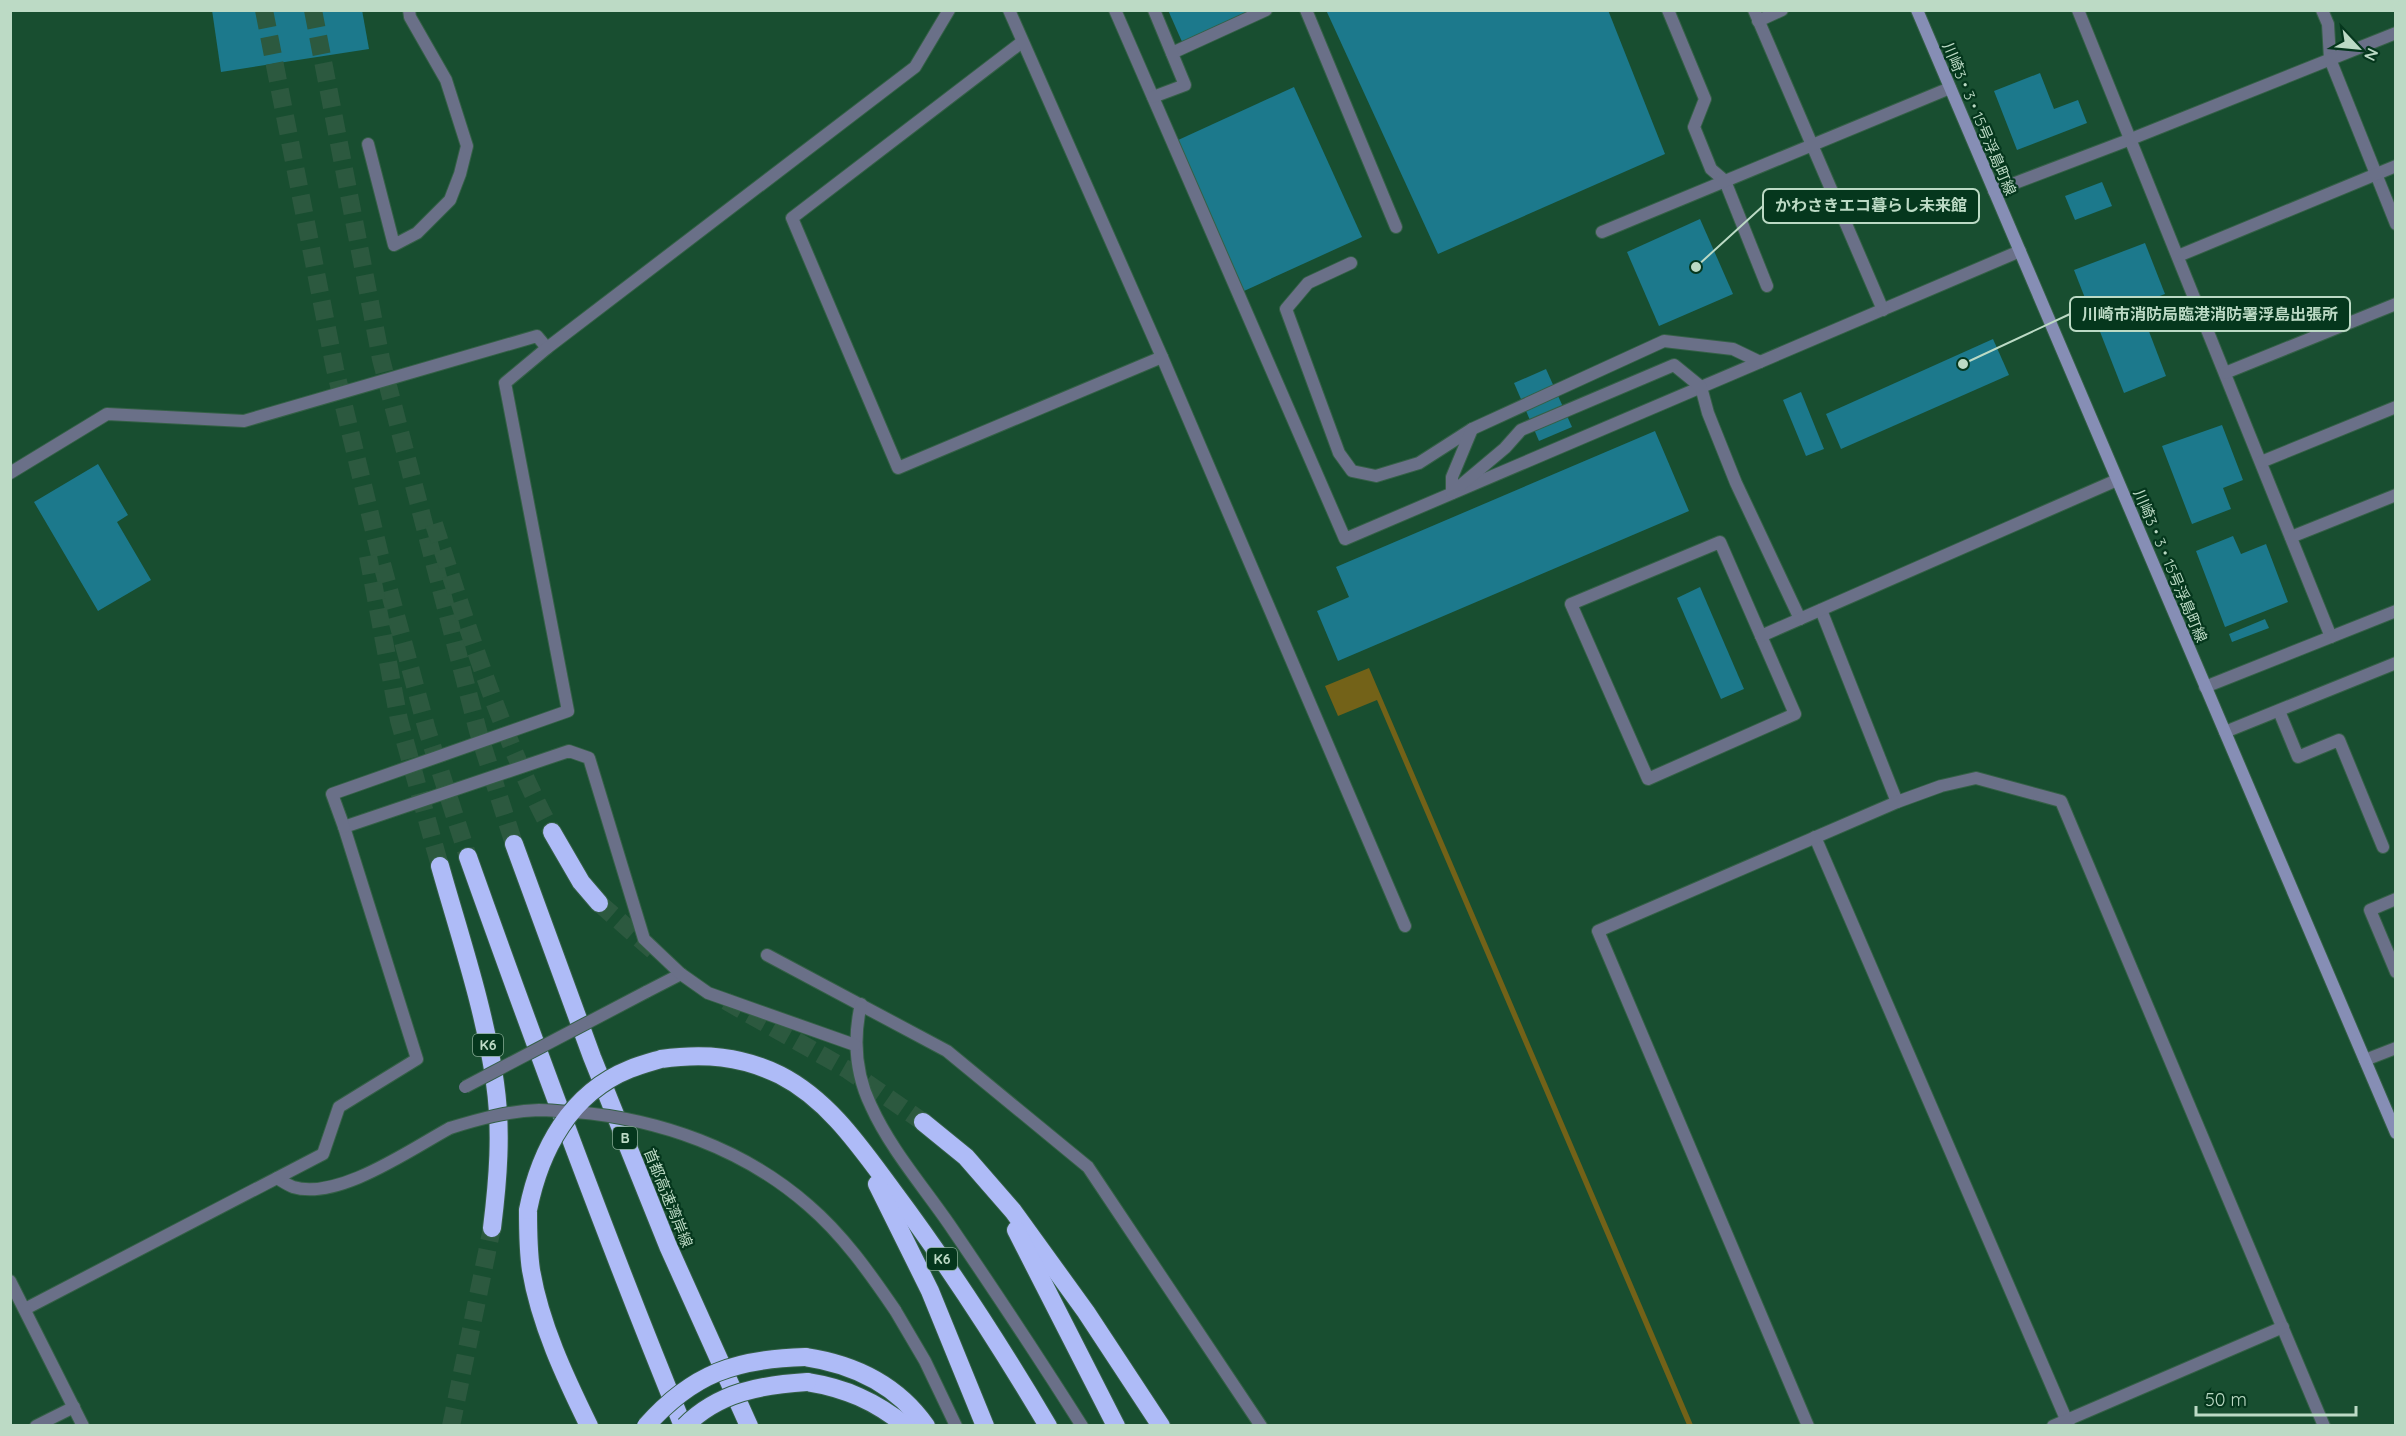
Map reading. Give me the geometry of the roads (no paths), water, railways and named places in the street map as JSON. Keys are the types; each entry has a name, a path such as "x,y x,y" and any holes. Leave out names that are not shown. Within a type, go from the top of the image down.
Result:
{"highway":[{"path":"552,832 581,882 599,903"},
{"name":"首都高速湾岸線","path":"514,844 592,1057 659,1224 749,1425"},
{"path":"468,857 544,1072 618,1267 684,1425 727,1397 766,1384 807,1382 835,1387 862,1397 889,1412 906,1425"},
{"name":"K6","path":"440,866 484,1027 495,1084 499,1138 498,1186 492,1228"},
{"name":"K6","path":"589,1425 568,1381 544,1320 532,1273 528,1246 528,1210 534,1181 545,1151 560,1124 581,1101 608,1080 630,1069 661,1059 691,1055 723,1056 752,1063 781,1076 805,1090 841,1123 925,1233 1048,1425"},
{"path":"923,1122 966,1157 1032,1236 1086,1311 1161,1425"},
{"path":"841,1123 873,1176 904,1235 930,1291 985,1425"},
{"path":"966,1157 998,1199 1018,1232 1116,1425"},
{"path":"646,1425 686,1388 711,1374 739,1364 769,1358 805,1357 830,1360 882,1383 905,1401 926,1425"}],"street":[{"path":"368,144 394,245 417,233 450,200 467,146 446,80 410,17 409,10"},
{"path":"25,1309 323,1154 339,1107 417,1059 332,794 568,711 505,383 547,348 915,67 949,10"},
{"path":"1009,10 1162,357 1405,926"},
{"path":"1116,10 1344,538 2020,251"},
{"path":"1153,97 1185,85 1154,10"},
{"path":"1172,53 1266,10"},
{"path":"1305,10 1396,227"},
{"path":"1668,10 1705,99 1694,127 1711,169 1725,181 1767,286"},
{"path":"1782,10 1756,16 1883,310"},
{"name":"川崎3・3・15号浮島町線","path":"1917,10 2396,1133"},
{"path":"2078,10 2331,637"},
{"path":"2322,10 2328,24 2330,59 2396,224"},
{"path":"1994,190 2131,139 2396,33"},
{"path":"1022,42 792,218 898,468 1162,357"},
{"path":"1602,232 1950,88"},
{"path":"2178,256 2396,166"},
{"path":"1351,263 1308,283 1286,309 1339,453 1352,471 1376,477 1419,463 1472,429 1664,341 1733,349 1760,362"},
{"path":"2225,373 2396,304"},
{"path":"10,473 107,414 244,421 537,336 547,348"},
{"path":"1452,493 1505,448 1521,430 1674,365 1701,387 1708,413 1736,483 1800,619"},
{"path":"2261,462 2396,407"},
{"path":"1452,493 1452,477 1472,429"},
{"path":"1761,636 2117,480"},
{"path":"2292,537 2396,495"},
{"path":"1720,542 1761,636 1795,714 1648,779 1571,604 1720,542"},
{"path":"1821,610 1897,802"},
{"path":"2205,687 2396,611"},
{"path":"2225,732 2396,663"},
{"path":"2279,711 2298,757 2339,740 2383,847"},
{"path":"344,827 569,751 589,758 644,939 681,974 708,993 855,1045"},
{"path":"1808,1425 1598,931 1897,802 1941,786 1976,778 2061,801 2324,1425"},
{"path":"1815,837 2067,1423"},
{"path":"2396,899 2370,910 2396,972"},
{"path":"767,955 946,1051 1088,1167 1261,1425"},
{"path":"465,1087 681,974"},
{"path":"861,1004 856,1024 855,1045 858,1070 870,1104 887,1136 1011,1314 1082,1425"},
{"path":"2365,1060 2396,1048"},
{"path":"277,1178 294,1187 311,1189 340,1185 362,1177 450,1128 504,1114 539,1110 621,1118 657,1126 705,1143 759,1168 808,1205 854,1252 895,1310 925,1361 956,1425"},
{"path":"10,1281 83,1425"},
{"path":"2053,1425 2067,1423 2283,1327"},
{"path":"36,1425 74,1407"}],"tunnel":[{"path":"264,10 335,369 382,564 427,730 468,857"},
{"path":"313,10 381,359 478,731 514,844"},
{"path":"434,524 501,719 533,795 552,832"},
{"path":"368,556 399,720 440,866"},
{"path":"599,903 656,953"},
{"path":"726,1001 848,1070 923,1122"},
{"path":"451,1426 492,1228"}],"place":[{"name":"かわさきエコ暮らし未来館","path":"1696,267"},
{"name":"川崎市消防局臨港消防署浮島出張所","path":"1963,364"}]}
